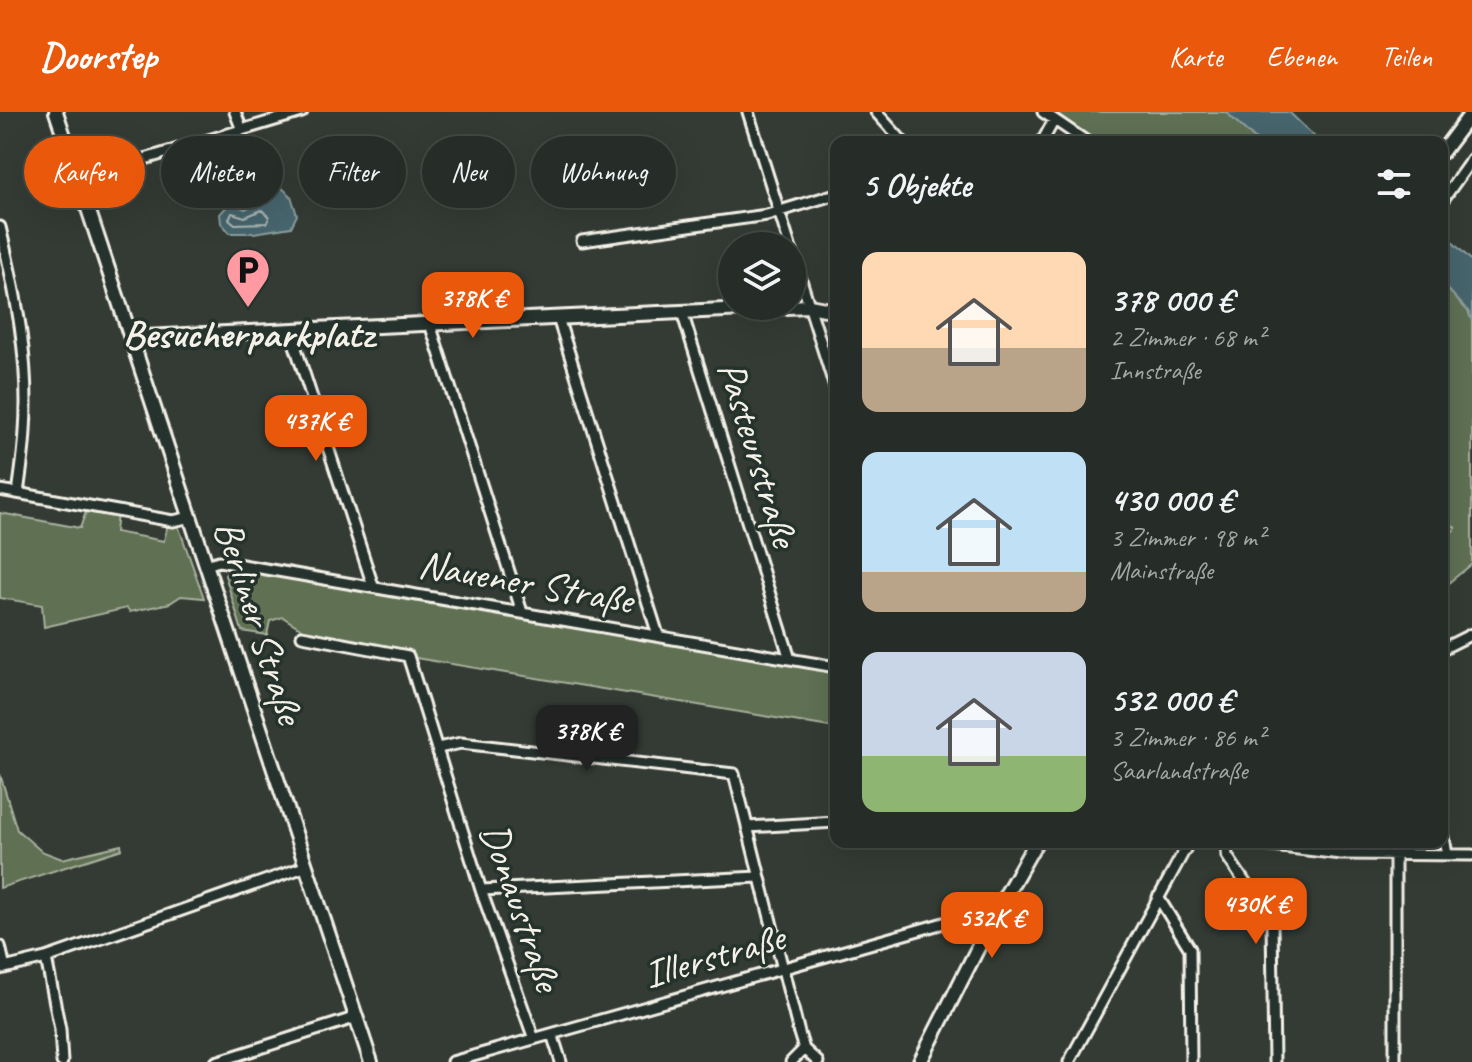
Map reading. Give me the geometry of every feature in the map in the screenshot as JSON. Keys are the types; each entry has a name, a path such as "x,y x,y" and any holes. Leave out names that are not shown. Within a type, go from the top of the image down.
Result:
{"street":[{"name":"Berliner Straße","path":"56,112 64,136"},
{"path":"235,112 242,130"},
{"path":"145,159 302,112"},
{"path":"748,112 786,232"},
{"path":"876,112 898,136"},
{"path":"1043,112 1078,136"},
{"path":"1448,144 1472,112"},
{"path":"1045,136 1054,120"},
{"path":"1448,193 1472,159"},
{"path":"582,241 779,211 830,196"},
{"name":"Berliner Straße","path":"87,208 371,1062"},
{"path":"0,227 17,308 25,368 26,430 18,493"},
{"path":"806,296 830,372"},
{"path":"131,341 146,337 809,306 830,310"},
{"name":"Pasteurstraße","path":"682,312 790,659"},
{"path":"558,318 658,635"},
{"path":"430,324 522,612"},
{"path":"290,330 373,586"},
{"path":"0,490 173,521 191,517"},
{"name":"Nauener Straße","path":"206,565 219,561 830,666"},
{"path":"1448,646 1472,634"},
{"name":"Donaustraße","path":"302,636 408,656 481,890 534,1039"},
{"path":"438,748 461,743 734,774 804,1049 818,1062"},
{"path":"747,827 830,822"},
{"path":"920,1062 994,916 1033,848"},
{"path":"1069,1062 1186,848"},
{"path":"1226,848 1227,856 1272,923 1274,1062"},
{"path":"1319,848 1395,854 1472,855"},
{"path":"1446,848 1447,855"},
{"path":"1395,854 1395,1062"},
{"path":"0,946 3,969 46,958 307,866"},
{"path":"481,890 759,877"},
{"path":"1158,897 1190,949 1191,1062"},
{"name":"Illerstraße","path":"452,1062 979,913 994,916"},
{"path":"46,958 60,1029 62,1062"},
{"path":"216,1062 357,1017"},
{"name":"Donaustraße","path":"552,1034 561,1062"},
{"path":"791,1062 804,1049"}],"green space":[{"path":"1050,112 1226,112 1252,136 1083,136"},
{"path":"1448,289 1468,311 1472,321 1472,564 1448,583 1448,535 1456,528 1448,523"},
{"path":"87,509 117,514 115,532 164,541 168,523 178,525 204,598 181,596 170,603 130,612 127,608 44,627 42,605 0,598 0,513 80,528"},
{"path":"231,568 830,670 830,727 320,642 283,617 270,621 267,635 242,631 225,575"},
{"path":"0,774 17,830 41,851 62,859 121,845 122,849 0,888"}],"water":[{"path":"1226,112 1289,112 1314,136 1252,136"},
{"path":"283,189 291,196 297,215 291,227 230,233 221,223 220,214 225,208 283,208"},
{"path":"1448,238 1472,261 1472,321 1468,311 1448,289"}],"place":[{"name":"Besucherparkplatz","path":"248,309"}]}
